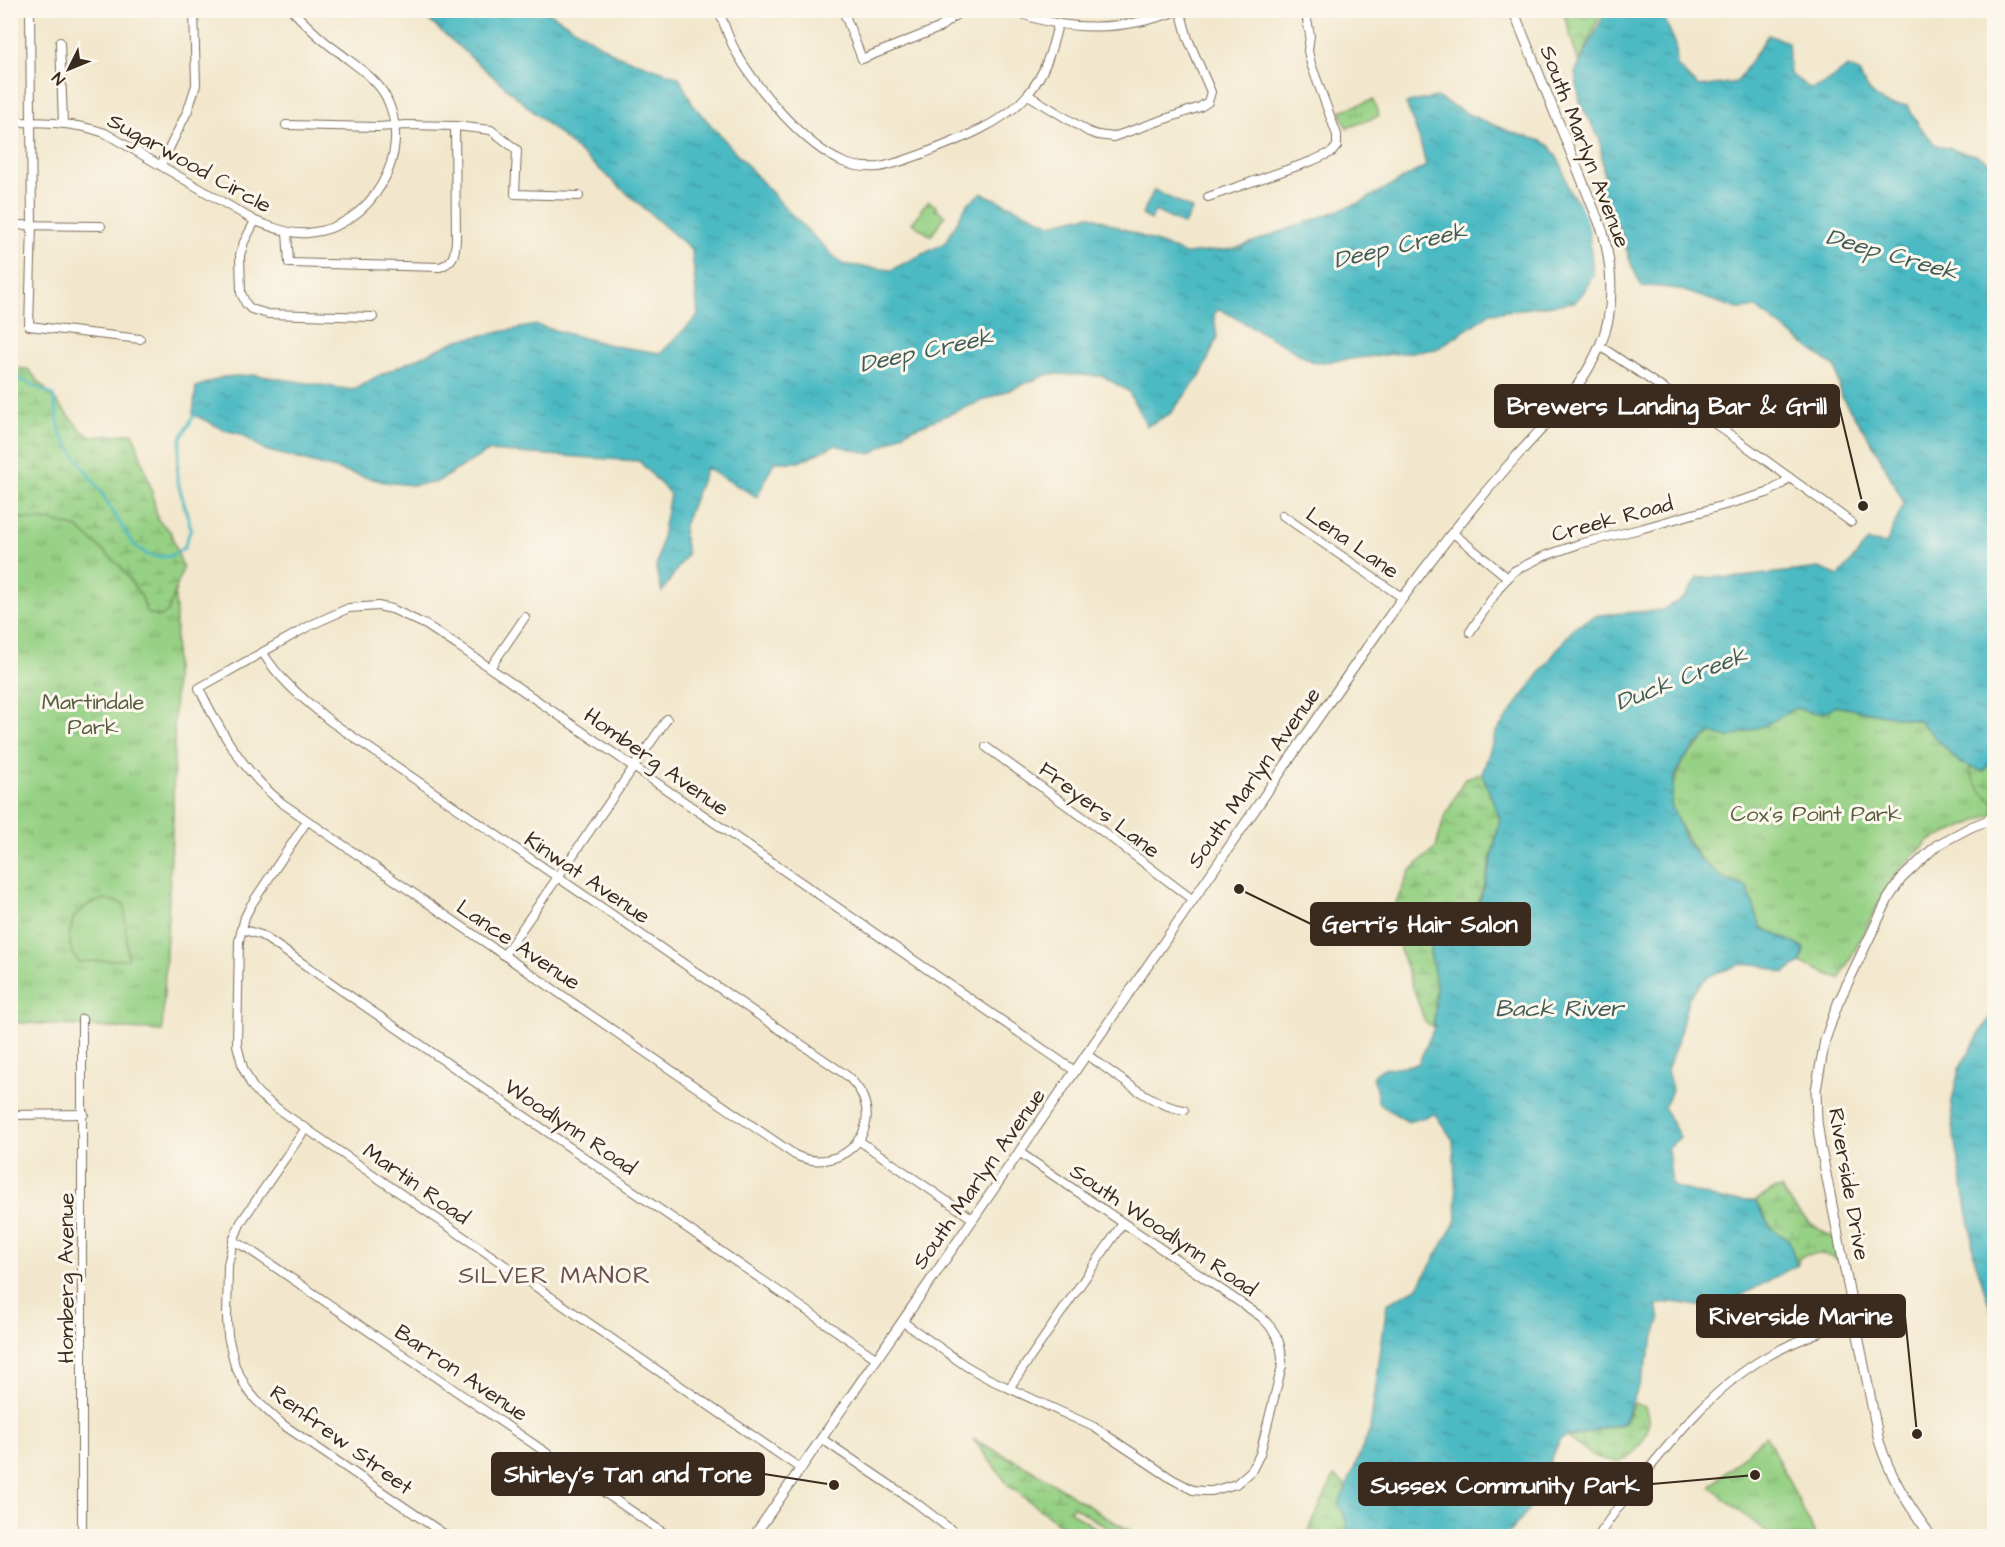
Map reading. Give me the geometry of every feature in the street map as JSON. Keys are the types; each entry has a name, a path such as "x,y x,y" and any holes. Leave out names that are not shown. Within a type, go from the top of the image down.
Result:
{"street":[{"path":"30,10 32,226 29,326 140,339"},
{"path":"161,165 183,123 194,92 196,67 194,10"},
{"name":"Sugarwood Circle","path":"10,122 63,123 105,133 255,221 287,232 308,233 334,226 346,221 370,201 387,178 391,165 394,126 392,111 378,86 361,69 324,41 292,10"},
{"path":"719,10 736,52 747,70 796,129 826,153 858,167 881,167 959,140 990,124 1028,95 1049,58 1058,24"},
{"path":"843,10 862,59 939,28 962,10"},
{"path":"1012,10 1025,16 1058,24 1112,27 1157,18 1180,10 1188,39 1211,92 1208,102 1200,107 1113,137 1089,132 1028,95"},
{"path":"1208,197 1319,158 1332,152 1337,146 1337,135 1311,64 1308,51 1310,35 1305,10"},
{"name":"South Marlyn Avenue","path":"754,1536 1350,671 1453,533 1504,470 1570,395 1600,346 1608,322 1612,280 1609,255 1603,232 1513,10"},
{"path":"60,42 63,123"},
{"path":"286,125 455,126 491,130 516,150 515,194 579,196"},
{"path":"287,232 289,263 440,267 447,264 455,255 456,240 455,126"},
{"path":"255,221 240,255 242,294 251,309 268,314 374,316"},
{"path":"10,225 101,226"},
{"path":"1600,346 1707,418 1851,522"},
{"name":"Creek Road","path":"1470,632 1508,578 1523,566 1564,548 1767,493 1789,477"},
{"name":"Lena Lane","path":"1282,515 1403,598"},
{"path":"1453,533 1508,578"},
{"name":"Homberg Avenue","path":"199,688 330,616 349,608 378,606 409,615 490,668 1075,1071"},
{"path":"490,668 525,617"},
{"name":"Kinwat Avenue","path":"263,653 279,676 330,721 846,1075 860,1091 866,1109 866,1120 858,1140"},
{"name":"Lance Avenue","path":"199,688 239,759 268,791 307,821 795,1155 812,1161 834,1160 850,1150 858,1140"},
{"path":"504,955 667,719"},
{"name":"Freyers Lane","path":"986,747 1092,823 1193,900"},
{"name":"Riverside Drive","path":"1931,1536 1901,1495 1886,1463 1872,1411 1821,1149 1816,1090 1826,1040 1838,1003 1896,886 1937,844 1995,818"},
{"name":"Martin Road","path":"307,821 258,893 245,917 242,929 238,953 237,1045 247,1078 260,1095 306,1128 801,1469"},
{"name":"Woodlynn Road","path":"242,929 261,935 276,945 877,1359"},
{"name":"Homberg Avenue","path":"82,1019 84,1114 82,1536"},
{"path":"1086,1054 1157,1102 1184,1110"},
{"path":"10,1115 84,1114"},
{"name":"Renfrew Street","path":"306,1128 241,1222 233,1241 228,1264 228,1336 235,1366 247,1389 262,1407 282,1424 447,1536"},
{"path":"858,1140 973,1219"},
{"name":"South Woodlynn Road","path":"1010,1387 1094,1426 1183,1486 1203,1491 1227,1487 1245,1477 1252,1470 1260,1454 1283,1355 1275,1332 1260,1316 1019,1152"},
{"path":"903,1322 966,1366 989,1379 1010,1387 1123,1223"},
{"name":"Barron Avenue","path":"233,1241 247,1248 668,1536"},
{"path":"1599,1536 1608,1521 1671,1442 1730,1382 1758,1361 1786,1346 1854,1320"},
{"path":"822,1438 915,1502 959,1536"}],"green space":[{"path":"1566,10 1602,11 1579,64 1564,14"},
{"path":"1373,100 1379,116 1347,128 1340,111"},
{"path":"929,201 936,206 935,210 945,216 931,236 912,223"},
{"path":"10,368 28,369 81,430 91,437 133,433 151,488 158,520 170,531 183,568 168,612 158,617 146,612 142,597 120,566 78,528 52,521 11,518"},
{"name":"Martindale Park","path":"17,405 173,573 176,612 173,816 162,1031 11,1022 10,583"},
{"name":"Cox's Point Park","path":"1835,706 1919,721 1960,763 1984,772 1994,754 1994,814 1929,841 1892,878 1840,979 1801,963 1804,948 1761,927 1747,887 1721,877 1697,855 1678,823 1671,804 1673,786 1685,758 1711,733 1728,737 1795,708 1812,713"},
{"path":"1994,753 1994,802 1982,792 1969,771 1972,767 1984,772"},
{"path":"1482,774 1500,819 1485,884 1469,924 1431,944 1430,952 1436,983 1434,1028 1425,1022 1400,950 1392,911 1410,871 1436,847 1444,818 1465,778"},
{"path":"105,899 124,904 128,959 79,962 72,953 69,936 74,917 89,904"},
{"path":"1781,1188 1804,1218 1835,1239 1839,1260 1824,1255 1810,1254 1800,1257 1797,1265 1788,1240 1772,1229 1755,1201"},
{"path":"1634,1403 1645,1407 1648,1425 1645,1437 1637,1449 1626,1458 1614,1462 1602,1460 1568,1438 1624,1423"},
{"path":"1766,1435 1816,1536 1771,1536 1710,1487"},
{"path":"973,1439 1029,1468 1112,1521 1141,1536 1120,1536 1073,1506 1070,1511 1108,1536 1076,1536 1009,1486"},
{"path":"1334,1476 1347,1486 1339,1505 1345,1516 1349,1536 1306,1536"}],"water":[{"name":"Back River","path":"418,11 547,11 616,55 679,77 693,105 792,215 842,264 891,270 945,243 967,204 982,193 1051,224 1089,215 1185,254 1234,249 1359,203 1426,166 1420,141 1406,103 1436,97 1472,116 1550,146 1562,166 1569,190 1578,203 1600,194 1604,179 1600,140 1580,102 1575,73 1606,11 1661,11 1676,45 1677,66 1698,87 1737,82 1768,35 1788,42 1790,74 1811,89 1822,85 1848,67 1859,72 1863,82 1878,99 1890,105 1907,105 1919,126 1936,145 1975,155 1994,164 1994,753 1984,772 1960,763 1919,721 1835,706 1820,713 1795,708 1766,725 1728,738 1711,733 1696,745 1682,762 1674,779 1671,804 1684,837 1700,860 1725,880 1747,887 1761,927 1804,948 1801,963 1784,973 1757,964 1738,965 1707,977 1689,997 1678,1040 1667,1070 1672,1090 1664,1108 1680,1137 1668,1148 1672,1186 1722,1200 1755,1201 1772,1229 1789,1240 1797,1265 1717,1309 1673,1302 1657,1305 1660,1320 1639,1386 1623,1423 1560,1439 1531,1507 1506,1536 1349,1536 1345,1516 1339,1505 1370,1429 1387,1304 1418,1287 1457,1219 1453,1140 1435,1114 1408,1122 1379,1104 1373,1076 1382,1069 1418,1064 1434,1028 1436,983 1430,952 1431,944 1469,924 1478,907 1490,867 1500,819 1482,774 1496,732 1574,627 1598,615 1662,610 1684,598 1698,578 1733,578 1819,568 1839,576 1868,541 1886,544 1904,503 1874,446 1841,396 1836,368 1756,308 1738,309 1678,289 1642,287 1631,264 1620,228 1614,223 1589,231 1593,275 1575,302 1491,313 1437,349 1315,363 1220,309 1214,314 1217,338 1201,375 1170,414 1147,426 1128,391 1103,376 1049,374 907,431 871,454 835,445 799,462 774,462 757,497 706,468 683,528 687,554 662,592 656,569 670,494 639,461 488,451 435,483 412,485 384,482 265,450 241,434 224,430 193,414 196,387 223,377 255,375 353,390 376,377 458,340 536,325 614,346 661,353 698,316 692,250"},
{"path":"1154,190 1192,209 1184,225 1155,211 1150,220 1142,215"},
{"path":"1994,1010 1994,1320 1974,1257 1955,1144 1951,1105 1959,1069"}],"pier":[{"path":"1597,192 1611,227 1592,233 1592,235 1578,198 1579,200"}],"waterway":[{"name":"Deep Creek","path":"10,383 20,379 53,395 61,435 101,492 132,543 146,554 158,557 170,556 184,548 191,528 177,479 181,438 196,412"}],"place":[{"name":"Brewers Landing Bar & Grill","path":"1863,506"},
{"name":"Gerri's Hair Salon","path":"1239,889"},
{"name":"Riverside Marine","path":"1917,1434"},
{"name":"Sussex Community Park","path":"1755,1475"},
{"name":"Shirley's Tan and Tone","path":"834,1485"}],"district":[{"name":"SILVER MANOR","path":"555,1275"}],"water label":[{"name":"Duck Creek","path":"1681,678"}]}
